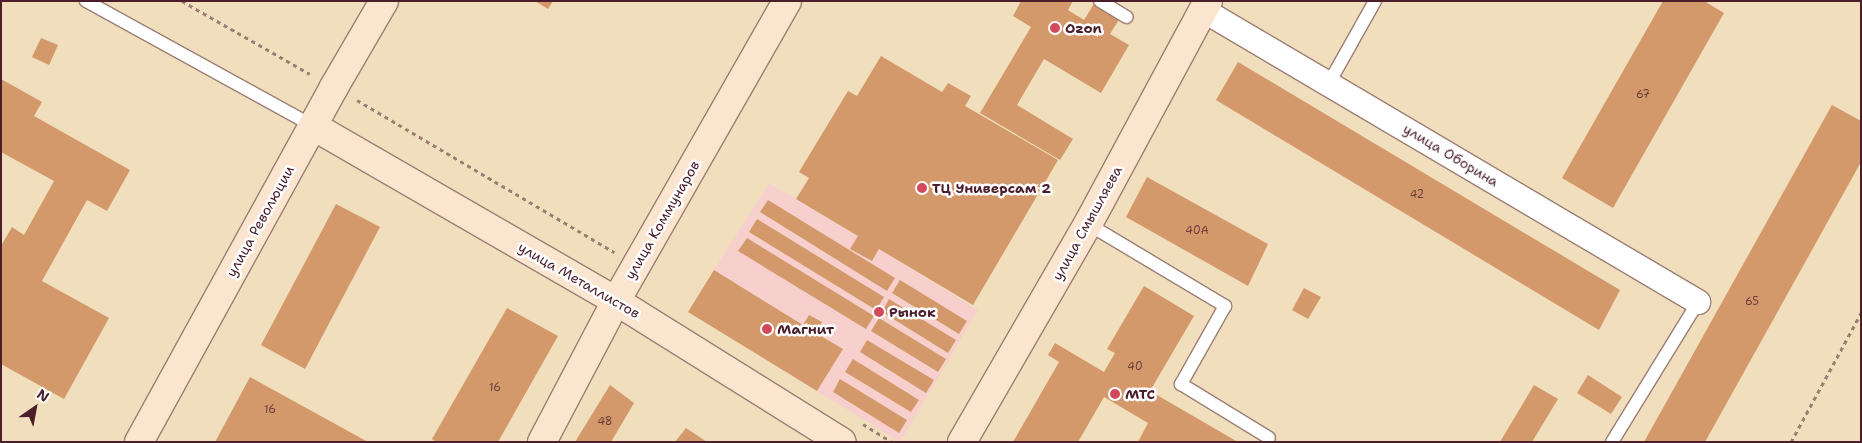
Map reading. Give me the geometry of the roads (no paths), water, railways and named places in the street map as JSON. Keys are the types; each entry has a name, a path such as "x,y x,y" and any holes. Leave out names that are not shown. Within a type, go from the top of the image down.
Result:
{"street":[{"name":"улица Революции","path":"139,442 334,87 384,1"},
{"name":"улица Коммунаров","path":"542,442 616,301 787,1"},
{"name":"улица Оборина","path":"1206,5 1329,84 1698,302"},
{"name":"улица Смышляева","path":"962,442 1088,224 1206,5"},
{"name":"улица Металлистов","path":"313,126 616,301 850,431"}],"lane":[{"path":"86,1 313,126"},
{"path":"1100,1 1127,17"},
{"path":"1329,84 1375,1"},
{"path":"1088,224 1225,306 1181,384 1269,438"},
{"path":"1612,442 1698,302"}],"place":[{"name":"Ozon","path":"1055,28"},
{"name":"ТЦ Универсам 2","path":"922,188"},
{"name":"Рынок","path":"879,312"},
{"name":"Магнит","path":"767,329"},
{"name":"МТС","path":"1115,394"}]}
